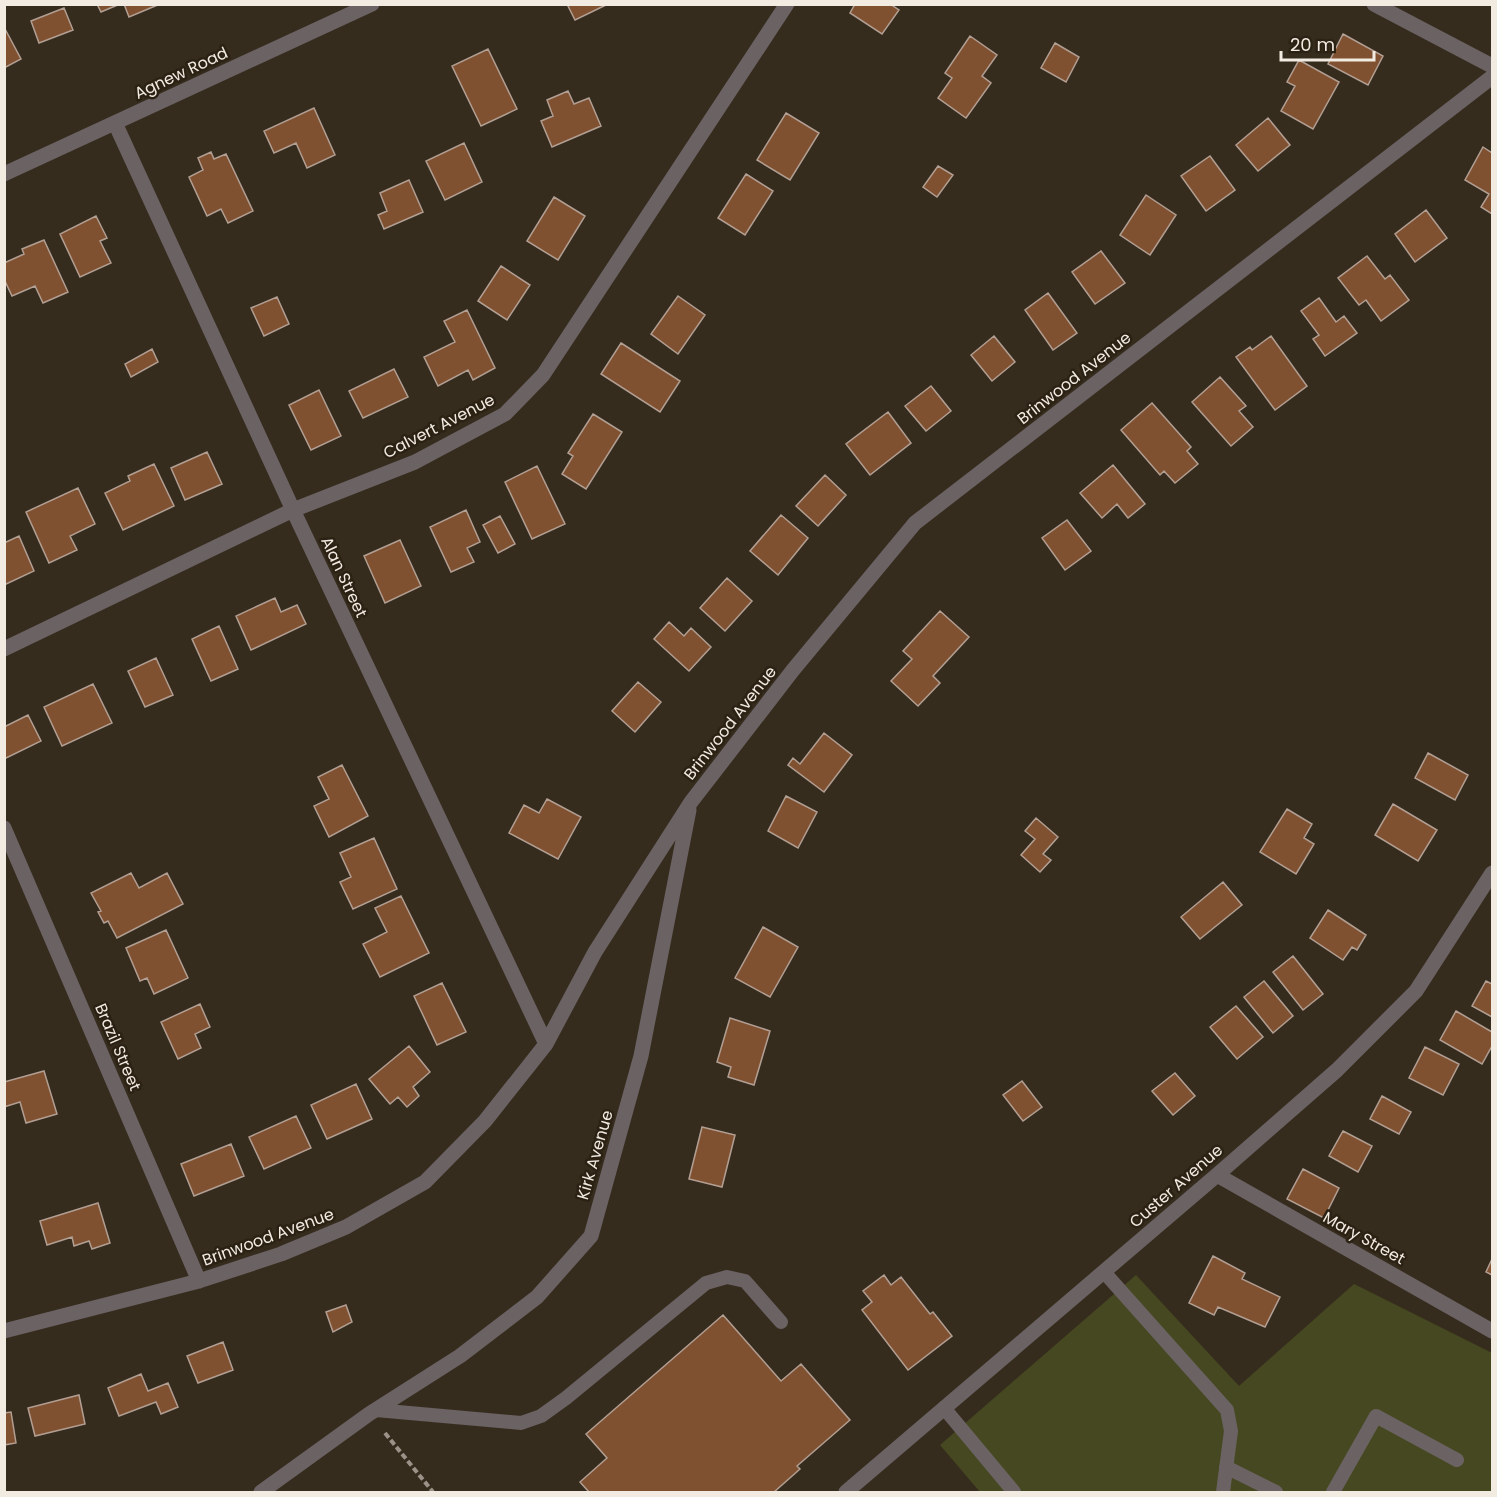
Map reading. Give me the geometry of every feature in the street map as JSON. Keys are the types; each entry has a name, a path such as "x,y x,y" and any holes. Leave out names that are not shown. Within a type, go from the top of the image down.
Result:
{"street":[{"name":"Agnew Road","path":"4,174 372,4"},
{"name":"Calvert Avenue","path":"4,649 293,510 415,462 505,414 543,375 787,4"},
{"path":"1374,4 1492,66"},
{"name":"Brinwood Avenue","path":"4,1331 199,1281 281,1254 346,1227 425,1182 485,1121 546,1044 595,952 691,802 793,670 915,523 1492,76"},
{"name":"Alan Street","path":"115,123 293,510 546,1044"},
{"name":"Kirk Avenue","path":"261,1492 372,1412 460,1356 537,1297 591,1236 641,1056 691,802"},
{"name":"Brazil Street","path":"4,828 199,1281"},
{"name":"Custer Avenue","path":"853,1490 944,1408 1337,1070 1416,991 1492,873"},
{"name":"Mary Street","path":"1217,1175 1492,1331"}],"lane":[{"path":"1104,1272 1227,1410 1231,1431 1223,1492"},
{"path":"372,1412 521,1423 541,1416 567,1398 706,1283 726,1277 745,1281 781,1322"},
{"path":"944,1408 1014,1492"},
{"path":"1333,1492 1376,1416 1457,1460"},
{"path":"1227,1467 1276,1492"}],"path":[{"path":"372,1412 433,1492"}],"green space":[{"path":"1136,1275 1239,1386 1354,1284 1492,1353 1492,1492 980,1492 940,1445"}],"building":[{"path":"97,4 120,4 101,12"},
{"path":"124,4 160,4 129,17"},
{"path":"567,4 608,4 575,20"},
{"path":"855,4 890,4 899,10 882,34 850,13"},
{"path":"64,8 73,30 39,43 31,21"},
{"path":"4,27 21,59 4,68"},
{"path":"1343,34 1383,56 1368,85 1328,64"},
{"path":"970,36 997,55 982,76 991,83 966,118 938,98 952,78 945,73"},
{"path":"1055,43 1079,57 1066,82 1041,68"},
{"path":"488,49 517,109 481,126 452,66"},
{"path":"1299,60 1339,82 1313,129 1281,111 1295,86 1287,82"},
{"path":"568,91 574,104 589,98 601,126 552,147 541,121 553,116 547,100"},
{"path":"314,108 335,155 307,168 296,143 274,153 264,131"},
{"path":"786,113 819,133 790,180 757,160"},
{"path":"1268,118 1290,145 1258,171 1236,145"},
{"path":"464,143 482,182 445,200 426,161"},
{"path":"1483,147 1492,153 1492,214 1481,207 1489,194 1465,180"},
{"path":"211,152 214,159 226,154 253,211 228,223 221,209 207,216 189,177 203,170 198,158"},
{"path":"1210,156 1235,190 1206,211 1181,176"},
{"path":"938,166 953,175 937,197 923,187"},
{"path":"746,174 773,191 745,235 718,218"},
{"path":"409,180 423,212 384,229 378,215 387,211 380,193"},
{"path":"1146,195 1176,215 1150,255 1120,235"},
{"path":"554,197 585,216 558,260 527,241"},
{"path":"1426,210 1447,238 1415,262 1395,234"},
{"path":"96,216 107,238 100,241 111,263 80,277 60,234"},
{"path":"44,240 68,292 43,303 35,286 12,296 4,279 4,263 24,254 22,249"},
{"path":"1101,251 1125,283 1095,304 1072,272"},
{"path":"1367,256 1385,279 1390,275 1409,300 1381,321 1366,300 1359,305 1338,278"},
{"path":"501,266 530,285 507,320 478,301"},
{"path":"1048,293 1077,333 1053,350 1025,310"},
{"path":"678,296 705,315 678,354 651,334"},
{"path":"277,297 289,324 264,336 251,308"},
{"path":"1319,298 1336,322 1344,316 1357,333 1325,356 1313,339 1319,335 1301,311"},
{"path":"467,310 495,368 473,380 468,370 438,386 424,357 455,342 444,321"},
{"path":"994,336 1015,362 992,381 971,355"},
{"path":"1271,336 1307,386 1275,410 1236,357 1250,347 1252,350"},
{"path":"621,343 680,381 660,412 601,374"},
{"path":"152,349 158,362 131,377 125,364"},
{"path":"394,369 408,397 363,418 349,391"},
{"path":"1220,377 1246,406 1239,411 1253,427 1231,446 1192,402"},
{"path":"931,386 951,411 926,431 905,406"},
{"path":"319,390 341,436 311,450 289,405"},
{"path":"1152,403 1191,447 1187,451 1198,464 1175,483 1164,471 1160,475 1121,430"},
{"path":"888,412 911,443 870,475 846,444"},
{"path":"593,414 622,432 586,489 562,474 573,456 568,453"},
{"path":"207,452 222,484 185,500 171,468"},
{"path":"154,464 174,506 123,530 105,493 130,481 128,476"},
{"path":"1113,465 1145,504 1128,518 1117,504 1102,518 1080,493"},
{"path":"537,466 565,524 532,539 505,482"},
{"path":"825,475 846,495 818,526 796,506"},
{"path":"78,488 95,524 70,536 77,550 49,563 26,512"},
{"path":"466,510 480,542 467,548 474,562 451,572 430,527"},
{"path":"781,515 808,538 778,575 750,551"},
{"path":"500,516 515,544 498,553 483,525"},
{"path":"1067,520 1091,551 1065,570 1042,538"},
{"path":"19,536 34,571 4,585 4,543"},
{"path":"400,540 421,586 385,603 364,556"},
{"path":"727,578 752,601 725,631 700,608"},
{"path":"275,598 281,612 297,605 306,624 251,650 236,616"},
{"path":"940,611 969,637 933,676 940,683 918,706 891,681 912,659 903,651"},
{"path":"669,622 684,636 691,628 711,647 689,671 654,639"},
{"path":"219,626 238,669 211,681 192,639"},
{"path":"156,658 173,695 145,707 128,671"},
{"path":"638,682 661,702 635,732 612,711"},
{"path":"93,684 112,723 62,746 44,707"},
{"path":"28,715 41,741 4,759 4,727"},
{"path":"824,733 852,755 824,792 788,765 793,758 800,764"},
{"path":"1428,753 1468,775 1455,800 1415,778"},
{"path":"342,765 368,816 329,837 314,806 329,799 318,777"},
{"path":"786,796 817,812 798,848 768,831"},
{"path":"547,799 581,817 558,859 509,833 524,805 539,813"},
{"path":"1393,804 1437,830 1418,861 1375,835"},
{"path":"1287,809 1312,824 1304,838 1314,844 1296,874 1260,852"},
{"path":"1036,818 1058,837 1043,854 1051,860 1040,872 1021,855 1035,839 1025,831"},
{"path":"374,838 397,889 353,909 340,882 351,877 340,853"},
{"path":"131,873 139,888 167,873 183,904 117,938 108,921 104,923 98,912 101,911 91,893"},
{"path":"1223,882 1242,905 1200,939 1181,917"},
{"path":"401,896 429,953 380,977 363,944 387,932 375,908"},
{"path":"1328,910 1366,935 1357,950 1352,947 1343,960 1310,938"},
{"path":"763,927 798,947 770,997 735,978"},
{"path":"166,930 188,978 154,994 147,978 140,981 126,948"},
{"path":"1293,956 1323,994 1303,1010 1273,972"},
{"path":"1264,981 1293,1016 1273,1033 1244,997"},
{"path":"1486,981 1492,984 1492,1017 1472,1006"},
{"path":"442,983 466,1032 437,1045 414,996"},
{"path":"200,1004 210,1027 195,1034 201,1048 178,1059 161,1022"},
{"path":"1236,1006 1263,1037 1237,1059 1210,1027"},
{"path":"1456,1011 1492,1032 1492,1046 1482,1064 1440,1040"},
{"path":"730,1018 770,1031 754,1085 728,1077 731,1067 717,1062"},
{"path":"409,1046 430,1072 413,1087 419,1096 407,1107 398,1097 390,1104 369,1079"},
{"path":"1425,1047 1459,1064 1443,1095 1409,1078"},
{"path":"44,1071 57,1114 26,1123 20,1102 4,1107 4,1082"},
{"path":"1175,1073 1195,1096 1173,1115 1152,1091"},
{"path":"1022,1081 1042,1107 1023,1121 1003,1095"},
{"path":"356,1084 372,1119 327,1139 311,1105"},
{"path":"1382,1096 1411,1112 1399,1134 1370,1119"},
{"path":"296,1116 311,1148 264,1169 249,1137"},
{"path":"702,1127 735,1135 722,1187 689,1179"},
{"path":"1343,1131 1372,1146 1358,1172 1329,1156"},
{"path":"231,1144 244,1176 194,1196 181,1164"},
{"path":"1303,1169 1339,1188 1324,1218 1287,1199"},
{"path":"98,1203 110,1243 92,1249 89,1241 74,1246 72,1237 47,1245 40,1221"},
{"path":"1213,1256 1245,1273 1242,1279 1280,1297 1265,1327 1218,1307 1214,1315 1189,1303"},
{"path":"1492,1259 1492,1275 1486,1272"},
{"path":"884,1275 891,1285 901,1277 930,1314 933,1312 952,1336 908,1370 862,1310 872,1302 863,1291"},
{"path":"346,1305 352,1322 333,1332 326,1312"},
{"path":"723,1315 781,1381 801,1364 850,1420 797,1466 800,1469 774,1492 589,1492 580,1482 607,1458 586,1434"},
{"path":"223,1342 233,1370 198,1383 187,1356"},
{"path":"141,1374 148,1391 168,1383 178,1407 161,1414 156,1402 119,1416 108,1388"},
{"path":"79,1395 85,1424 35,1436 28,1408"},
{"path":"11,1412 16,1443 4,1445 4,1413"}]}
